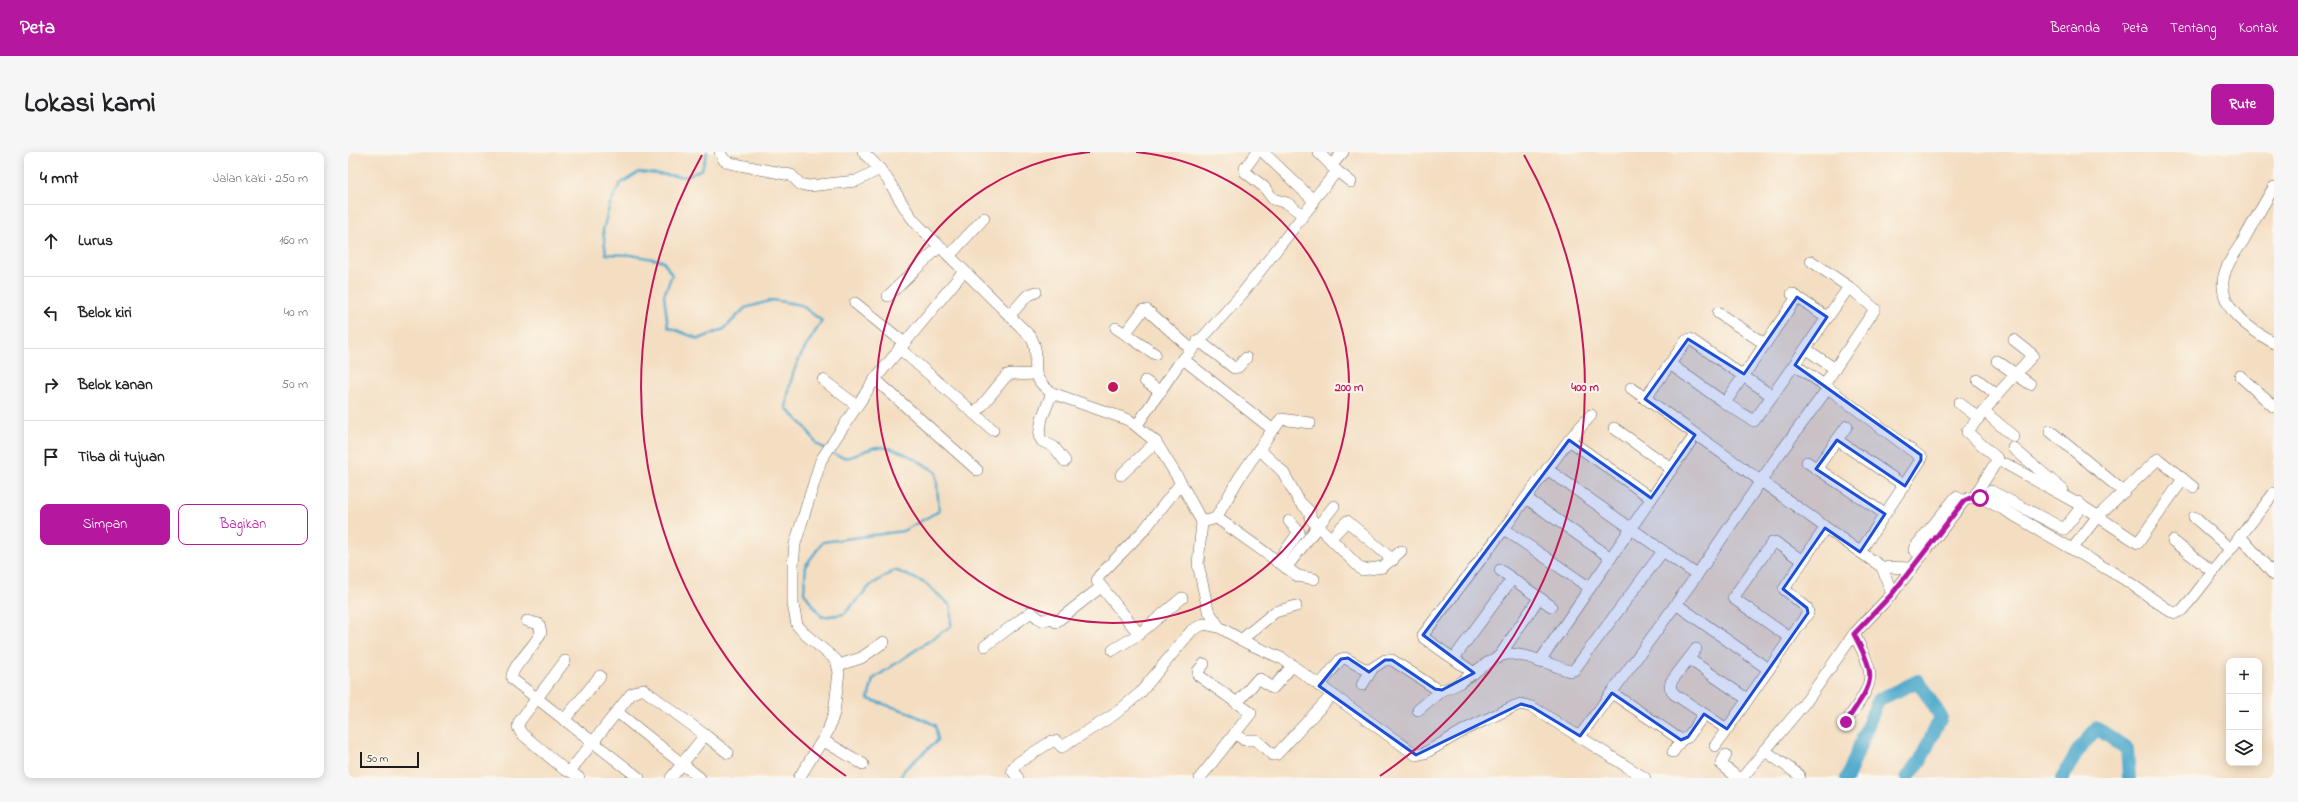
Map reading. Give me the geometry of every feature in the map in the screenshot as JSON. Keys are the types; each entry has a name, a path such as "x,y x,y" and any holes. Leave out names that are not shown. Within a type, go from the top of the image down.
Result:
{"street":[{"path":"720,152 724,160 730,163 791,175 800,184 809,186 856,181 880,168"},
{"path":"863,152 880,168 906,212 939,247 1010,315 1034,343 1036,376 1052,393 1137,425 1156,442 1182,483 1202,522 1198,564 1208,610 1219,627"},
{"path":"1257,152 1245,168 1245,172 1264,187 1273,198 1287,203 1303,215"},
{"path":"1263,152 1313,200"},
{"path":"1318,152 1351,182"},
{"path":"1137,425 1198,340 1246,289 1303,215 1343,152"},
{"path":"2274,188 2229,264 2223,282 2223,291 2235,313 2246,325 2274,343"},
{"path":"949,256 984,218"},
{"path":"888,296 939,247"},
{"path":"1580,736 1697,575 1826,386 1875,309 1849,287 1811,261"},
{"path":"799,778 824,741 834,713 839,682 838,665 832,656 801,630 795,618 793,604 792,565 796,544 821,460 856,405 875,379 901,345 964,271"},
{"path":"1670,364 1725,403 1754,421 1849,287"},
{"path":"1010,315 1026,296 1036,292"},
{"path":"1725,403 1795,296 1827,318"},
{"path":"855,303 993,430"},
{"path":"1154,354 1121,331 1143,310 1147,310 1191,349"},
{"path":"1718,313 1765,344"},
{"path":"1645,399 1687,340 1692,339 1744,374 1772,396"},
{"path":"1198,340 1234,368 1238,367 1246,358"},
{"path":"1726,755 1721,764 1743,777 1808,698 1854,634 1892,594 1969,499 1998,459 1967,432 1997,395 2034,355 2014,340"},
{"path":"1806,349 1836,369"},
{"path":"1183,359 1273,429"},
{"path":"1997,361 2030,384"},
{"path":"1795,365 1921,455 1921,460 1860,552"},
{"path":"975,414 1007,375 1036,376"},
{"path":"2240,376 2274,407"},
{"path":"875,379 977,470"},
{"path":"823,380 856,405"},
{"path":"1978,380 1997,395"},
{"path":"1145,381 1161,392"},
{"path":"1631,388 1694,435 1882,567 1912,568"},
{"path":"1052,393 1042,418 1039,436 1042,441 1054,447 1065,461"},
{"path":"1959,403 1981,415 2097,518 2138,543 2183,478"},
{"path":"1474,673 1424,638 1423,635 1504,529 1569,440 1591,415"},
{"path":"1202,522 1216,518 1239,478 1281,419 1310,423"},
{"path":"1847,426 1837,440 1811,466 1885,514"},
{"path":"1614,428 1672,468"},
{"path":"2050,431 2124,492"},
{"path":"1539,662 1694,435"},
{"path":"1569,440 1652,498"},
{"path":"1837,440 1904,486"},
{"path":"1121,475 1156,442"},
{"path":"1259,449 1283,472 1299,501 1310,512 1310,518 1362,570 1383,567 1393,560 1401,551"},
{"path":"2073,548 2097,518 2158,459 2193,487"},
{"path":"2006,464 2082,506"},
{"path":"1547,470 1697,575"},
{"path":"1139,634 1096,581 1099,576 1144,530 1182,483"},
{"path":"1991,491 2064,529 2082,506"},
{"path":"1969,499 1980,498 2003,509 2073,548 2139,588 2173,613 2182,610 2274,493"},
{"path":"1526,498 1611,558"},
{"path":"1282,565 1318,526 1334,506"},
{"path":"1216,518 1282,565 1304,578 1314,579"},
{"path":"2194,518 2230,549"},
{"path":"1282,565 1299,532 1289,521"},
{"path":"1331,538 1347,521 1393,560"},
{"path":"1715,746 1808,610 1784,589 1826,528"},
{"path":"1504,529 1590,588"},
{"path":"2240,536 2274,575"},
{"path":"2172,541 2213,572"},
{"path":"1790,638 1733,598 1772,542 1775,542 1803,561"},
{"path":"1418,710 1442,690 1507,654 1514,654 1570,671 1574,670 1663,551"},
{"path":"1882,567 1892,594"},
{"path":"1500,570 1551,606"},
{"path":"1454,658 1512,579"},
{"path":"985,646 1031,612 1042,621 1050,618 1056,622 1101,587"},
{"path":"1113,650 1139,634 1182,598"},
{"path":"1498,658 1539,598"},
{"path":"1676,604 1768,669"},
{"path":"1241,640 1276,612 1296,606"},
{"path":"527,621 539,624 541,632 511,677 513,681 639,778"},
{"path":"1018,778 1012,770 1016,764 1052,741 1056,741 1062,747 1097,726 1135,697 1150,682 1192,630 1204,624 1219,627 1241,640 1283,659 1416,754 1425,753 1468,728 1521,704 1532,707 1645,778"},
{"path":"1846,722 1869,685 1871,673 1869,664 1854,634"},
{"path":"838,665 860,658 884,642"},
{"path":"1696,649 1671,682 1670,688 1674,694 1727,729"},
{"path":"1319,686 1341,659 1348,658 1371,671"},
{"path":"1689,659 1747,699"},
{"path":"1362,685 1371,671 1385,660 1392,660 1435,689 1442,690"},
{"path":"565,661 536,698 520,722 519,730 565,770 574,775 592,742 631,694 641,688 728,753"},
{"path":"1200,778 1250,713 1198,675 1198,671 1204,664"},
{"path":"1237,703 1260,679 1273,688 1292,665"},
{"path":"564,720 600,676"},
{"path":"1612,693 1681,740"},
{"path":"1235,733 1244,740 1256,740 1273,755 1276,755 1332,695"},
{"path":"617,712 700,778"},
{"path":"1673,752 1681,740 1688,737 1704,714"},
{"path":"671,778 705,735"},
{"path":"824,741 863,764"},
{"path":"1764,750 1799,775"}],"highlighted area":[{"path":"1797,297 1827,317 1795,365 1921,455 1921,460 1905,486 1837,440 1816,469 1885,514 1860,552 1825,528 1783,589 1807,608 1808,613 1727,729 1704,714 1688,737 1681,740 1612,693 1580,736 1532,707 1521,704 1416,755 1319,686 1341,659 1348,658 1369,672 1385,660 1392,660 1435,689 1442,690 1474,673 1423,635 1569,440 1651,498 1695,435 1645,399 1688,339 1744,374"}],"waterway":[{"path":"707,152 702,169 686,177 639,172 620,184 610,204 603,230 606,254 632,255 663,261 672,275 664,295 668,327 699,339 724,329 745,308 773,300 801,305 822,321 802,353 794,371 786,408 805,427 817,444 825,449"},
{"path":"830,452 838,456 851,457 877,447 893,449 908,455 936,472 939,511 903,531 823,542 806,565 804,593 822,617 844,614 871,585 895,570 925,583 951,606 951,626 873,679 868,699 905,711 935,725 938,740 905,769 900,778"},
{"path":"1847,778 1878,700 1918,681 1941,717 1920,761 1907,778"},
{"path":"2062,778 2079,749 2097,728 2127,749 2129,778"}],"route":[{"path":"1846,722 1863,698 1869,685 1871,673 1869,664 1854,634 1892,594 1964,501 1974,497 1980,498"}]}
